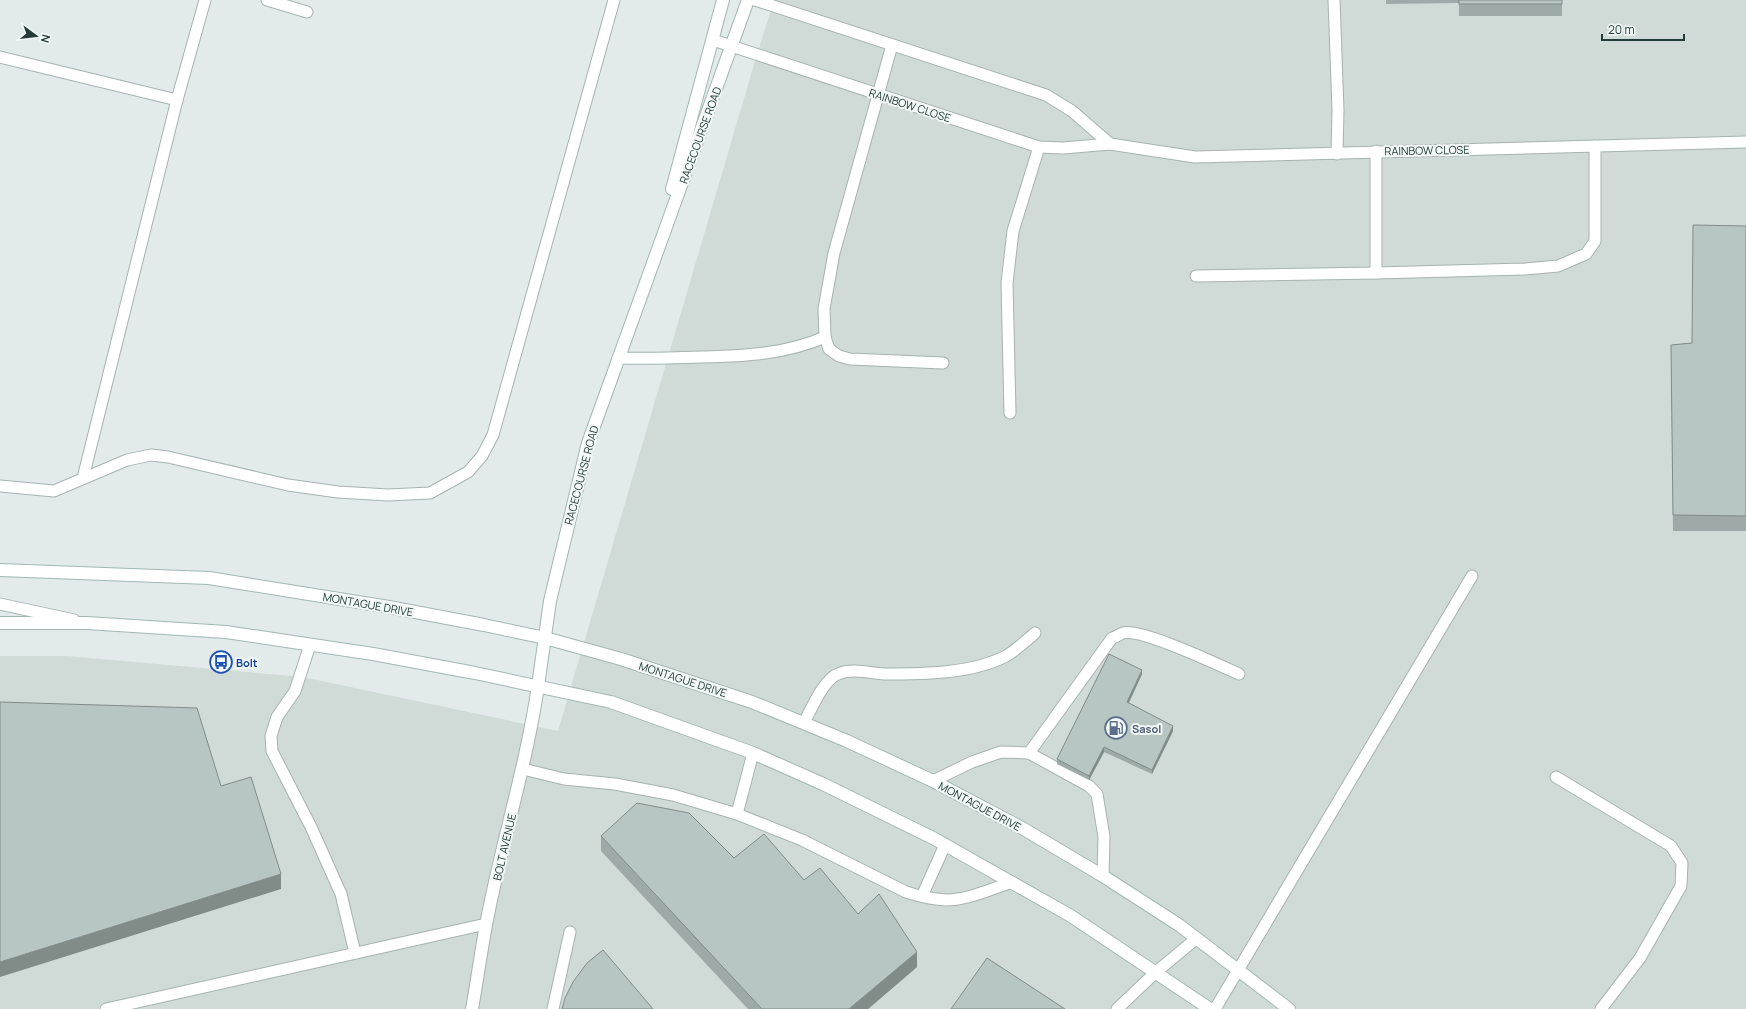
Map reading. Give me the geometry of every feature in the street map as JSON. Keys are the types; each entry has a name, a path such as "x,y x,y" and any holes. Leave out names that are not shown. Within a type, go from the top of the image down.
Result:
{"main road":[{"name":"RACECOURSE ROAD","path":"650,270 714,40 723,0"},
{"name":"RACECOURSE ROAD","path":"538,686 550,601 588,443 733,46 748,0"},
{"name":"MONTAGUE DRIVE","path":"0,570 209,578 389,607 545,638 621,659 752,702 847,741 933,781 1022,828 1103,876 1197,938 1289,1009"},
{"path":"0,622 87,623 226,632 373,654 538,686 611,702 753,753 823,784 945,845 1071,916 1210,1009"},
{"name":"BOLT AVENUE","path":"472,1009 486,924 533,722 538,686"}],"lane":[{"path":"83,478 177,100 205,0"},
{"path":"266,0 307,12"},
{"path":"0,486 54,491 128,460 150,455 168,457 288,485 338,492 388,495 430,493 468,472 482,456 493,435 614,0"},
{"path":"755,0 1046,95 1072,111 1110,144"},
{"path":"1334,0 1338,110 1337,154"},
{"name":"RAINBOW CLOSE","path":"714,40 1039,147 1063,148 1110,144 1195,157 1746,142"},
{"path":"892,45 877,94 834,253 824,309 825,337 829,349 839,356 850,359 943,363"},
{"path":"0,57 177,100"},
{"path":"1196,276 1525,269 1558,266 1586,254 1595,241 1595,146"},
{"path":"1010,413 1007,282 1013,231 1039,147"},
{"path":"1376,151 1376,273"},
{"path":"618,358 648,359 754,355 806,345 825,337"},
{"path":"1215,1009 1239,971 1472,576"},
{"path":"0,604 87,623"},
{"path":"1029,752 1112,638 1124,632 1158,640 1239,674"},
{"path":"804,723 826,684 837,674 848,671 883,674 977,668 1007,656 1035,634"},
{"path":"310,645 295,691 277,716 271,736 272,751 311,827 341,894 355,953"},
{"path":"933,781 972,762 1002,752 1029,752 1089,786 1097,794 1104,837 1103,876"},
{"path":"737,814 753,753"},
{"path":"522,768 564,779 615,784 673,795 737,814 802,840 906,892 922,896 946,900 960,898 1012,882"},
{"path":"1556,777 1671,846 1682,863 1681,886 1640,958 1601,1009"},
{"path":"922,896 945,845"},
{"path":"106,1009 486,924"},
{"path":"552,1009 570,932"},
{"path":"1117,1009 1156,972 1197,938"}],"shaded area":[{"path":"774,0 1746,0 1746,1009 0,1009 0,656 67,656 303,677 558,731"}],"building":[{"path":"1459,0 1562,0 1562,4 1459,4"},
{"path":"1693,225 1746,226 1746,516 1673,515 1671,345 1692,343"},
{"path":"1109,654 1142,670 1127,702 1173,726 1152,770 1104,747 1089,776 1057,759"},
{"path":"0,702 197,708 221,786 251,777 281,874 0,962"},
{"path":"637,803 689,813 734,858 764,834 804,880 820,868 858,914 879,894 917,952 849,1009 762,1009 601,836"},
{"path":"603,950 653,1009 562,1009 565,998 573,982 587,963"},
{"path":"987,958 1065,1009 951,1009"}],"place":[{"name":"Bolt","path":"221,662"},
{"name":"Sasol","path":"1116,728"}]}
